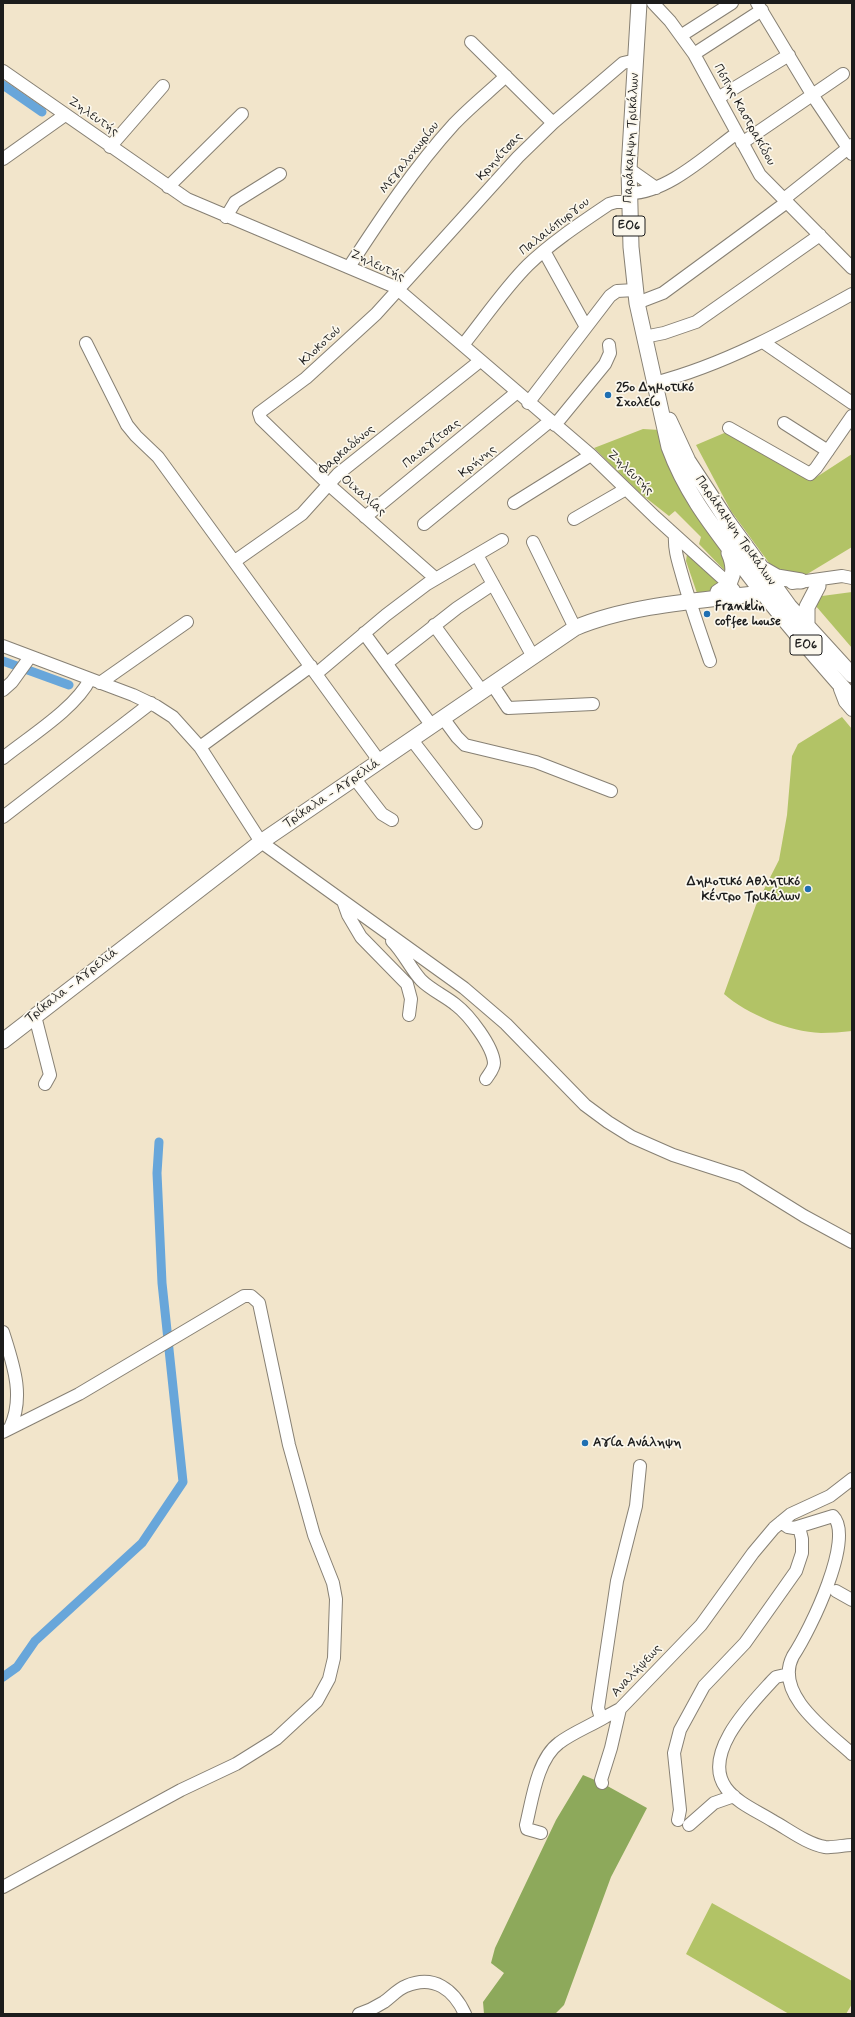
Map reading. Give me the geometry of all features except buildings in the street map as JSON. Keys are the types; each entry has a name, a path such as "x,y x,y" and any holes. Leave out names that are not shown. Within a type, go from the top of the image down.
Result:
{"main road":[{"name":"Παράκαμψη Τρικάλων","path":"640,3 629,169 629,198 636,296 663,427 676,468 701,512 727,547 807,626 852,675"},
{"name":"Παράκαμψη Τρικάλων","path":"655,386 678,442 701,483 762,569 768,589 835,678 852,698"},
{"path":"727,547 733,569 733,577 727,589"},
{"path":"762,569 777,577 801,581"},
{"path":"807,626 807,607 818,586"},
{"name":"Τρίκαλα - Αγρελιά","path":"689,601 727,589 768,589"},
{"name":"Τρίκαλα - Αγρελιά","path":"3,1041 261,842 575,628 611,616 689,601 768,589"}],"street":[{"name":"Πόπης Καστρακίδου","path":"653,3 682,35 694,54 760,175 852,268"},
{"path":"682,35 732,3"},
{"path":"528,403 614,292 636,296 663,293 851,149 813,96 760,6 694,54"},
{"path":"471,42 553,123"},
{"path":"718,98 789,55"},
{"name":"Κρηνίτσας","path":"399,290 509,168 553,123 623,62 636,60"},
{"name":"Ζηλευτής","path":"3,71 110,147 187,199 226,217 385,282 399,290 516,393 591,455 675,535 727,589"},
{"name":"Παλαιόπυργου","path":"463,345 521,272 544,251 608,204 656,188 813,96 843,74"},
{"name":"Μεγαλοχωρίου","path":"349,267 389,207 443,138 463,115 506,76"},
{"path":"110,147 163,86"},
{"path":"168,187 242,114"},
{"path":"3,159 65,115"},
{"path":"629,169 656,188"},
{"path":"226,217 235,202 280,174"},
{"path":"644,337 664,333 696,322 820,235"},
{"path":"544,251 586,327"},
{"name":"Κλοκοτού","path":"259,416 262,409 306,378 399,290"},
{"path":"655,386 763,342 852,294"},
{"path":"763,342 852,403"},
{"path":"86,343 130,430 158,457 380,762"},
{"name":"Κρήνης","path":"424,524 553,423 606,364 610,353 609,345"},
{"name":"Φαρκαδόνος","path":"235,561 302,514 328,484 401,422 480,361"},
{"name":"Παναγίτσας","path":"365,517 516,393"},
{"name":"Οιχαλίας","path":"259,416 272,431 328,484 435,578"},
{"path":"729,428 808,474 814,471 852,416"},
{"path":"784,423 828,451"},
{"path":"514,503 591,455"},
{"path":"574,519 626,489"},
{"path":"675,535 676,551 689,601 710,661"},
{"path":"200,747 313,670 435,578 478,555 502,540"},
{"path":"533,542 575,628"},
{"path":"478,555 532,656"},
{"path":"768,589 801,581 842,576 852,578"},
{"path":"768,589 818,586 852,581"},
{"path":"387,663 434,625 493,584"},
{"path":"3,758 70,705 95,681 187,622"},
{"path":"434,625 487,687 508,708 593,704"},
{"path":"364,633 387,663 437,722 465,744 536,762 611,791"},
{"path":"3,646 28,661 95,681 151,703 173,717 200,747 261,842 441,970 506,1024 586,1105 616,1128 645,1144 673,1155 741,1177 809,1219 852,1242"},
{"path":"8,686 28,661"},
{"path":"835,678 845,702 852,710"},
{"path":"3,817 151,703"},
{"path":"412,740 476,823"},
{"path":"355,779 382,814 392,820"},
{"path":"343,901 345,909 362,937 408,984 411,999 409,1015"},
{"path":"378,926 383,934 398,948 420,979 458,1006 474,1025 487,1045 494,1062 493,1069 486,1079"},
{"path":"35,1016 50,1075 45,1084"},
{"path":"3,1887 181,1790 236,1764 276,1739 317,1701 329,1679 334,1658 336,1599 333,1583 314,1535 289,1445 259,1303 251,1296 244,1296 79,1394 6,1430"},
{"path":"3,1332 16,1372 17,1386 17,1402 14,1420 6,1430"},
{"name":"Αναλήψεως","path":"640,1466 636,1506 617,1580 598,1708 600,1715 605,1718 620,1709 701,1625 753,1553 781,1522 791,1514 830,1496 852,1479"},
{"path":"781,1522 788,1527 799,1527 833,1516 847,1524 851,1535"},
{"path":"734,1796 714,1803 684,1822 680,1810 674,1753 680,1730 704,1686 745,1643 794,1574 802,1553 802,1539 799,1527"},
{"path":"852,1600 839,1586 793,1656 790,1662 789,1674 792,1690 803,1708 852,1754"},
{"path":"789,1674 776,1677 729,1733 722,1752 720,1773 721,1781 734,1796 744,1804 809,1841 825,1847 852,1845"},
{"path":"602,1783 601,1780 611,1748 620,1709"},
{"path":"541,1832 527,1829 526,1825 537,1780 544,1762 558,1744 605,1718"},
{"path":"359,2014 382,2003 405,1986 418,1982 433,1983 448,1990 456,1997 465,2014"}],"green space":[{"path":"643,429 660,430 730,556 727,573 699,544 701,537 675,511 669,516 641,494 594,448"},
{"path":"729,431 812,480 852,454 852,547 799,579 772,567 731,511 696,445"},
{"path":"687,554 721,585 720,589 698,596 686,561"},
{"path":"852,592 852,648 815,605 822,596"},
{"name":"Δημοτικό Αθλητικό Κέντρο Τρικάλων","path":"842,717 852,729 852,1031 833,1033 809,1032 769,1021 744,1008 724,994 756,905 779,860 787,815 792,756 798,744"},
{"path":"583,1775 602,1783 647,1808 611,1877 564,2005 555,2014 484,2014 483,2002 504,1973 491,1963 495,1948 556,1820"},
{"path":"712,1903 852,1981 852,2004 846,2014 789,2014 686,1954"}],"waterway":[{"path":"3,85 42,112"},
{"path":"3,661 69,685"},
{"path":"3,1677 17,1667 35,1641 142,1543 183,1482 162,1283 157,1173 159,1142"}],"place":[{"name":"25ο Δημοτικό Σχολείο","path":"608,395"},
{"name":"Franklin coffee house","path":"707,614"},
{"name":"Δημοτικό Αθλητικό Κέντρο Τρικάλων","path":"808,889"},
{"name":"Αγία Ανάληψη","path":"585,1443"}]}
